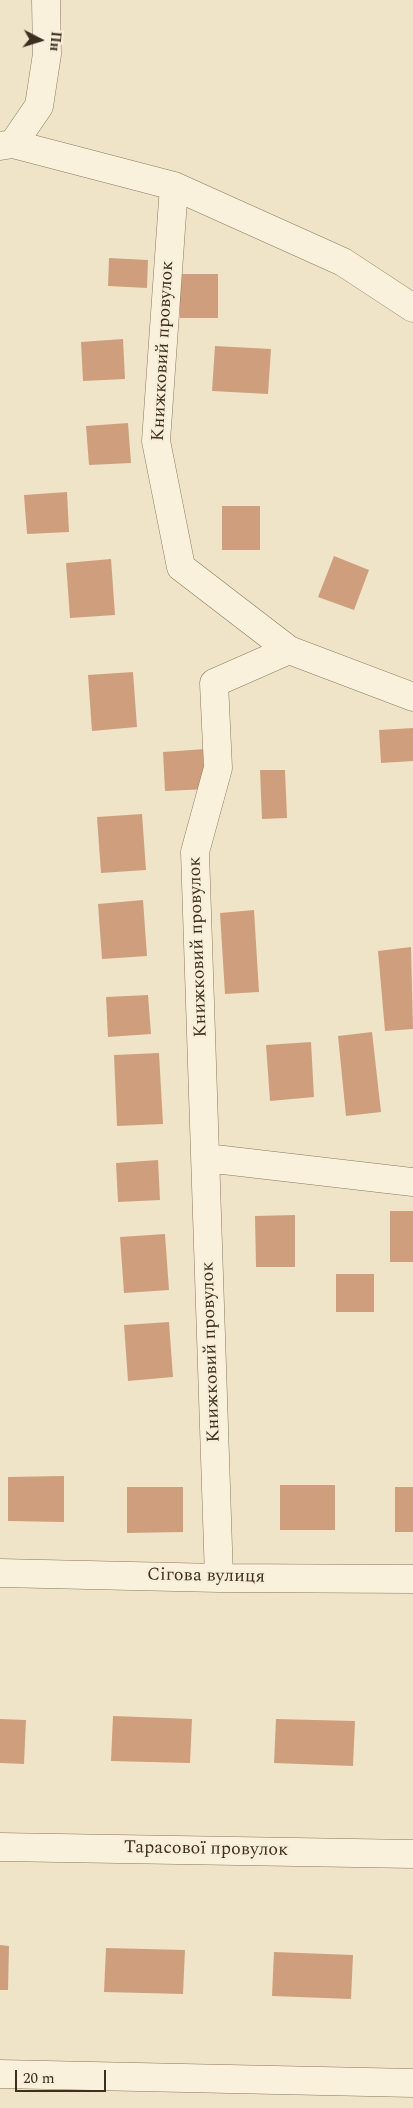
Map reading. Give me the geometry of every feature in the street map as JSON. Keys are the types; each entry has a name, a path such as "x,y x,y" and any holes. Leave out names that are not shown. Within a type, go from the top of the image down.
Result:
{"street":[{"path":"46,0 47,54 39,106 7,145 174,186 343,262 413,308"},
{"name":"Книжковий провулок","path":"174,186 156,441 181,567 289,650 214,683 218,768 195,852 219,1578"},
{"path":"289,650 413,697"},
{"path":"206,1158 413,1182"},
{"name":"Сігова вулиця","path":"0,1573 219,1578 413,1579"},
{"name":"Тарасової провулок","path":"0,1847 413,1854"},
{"path":"0,2074 413,2083"}],"building":[{"path":"109,258 148,260 147,288 108,286"},
{"path":"180,274 218,274 218,318 180,318"},
{"path":"123,339 125,379 83,381 81,342"},
{"path":"215,346 271,349 268,394 212,391"},
{"path":"128,423 131,463 89,465 86,426"},
{"path":"67,492 69,532 27,534 24,495"},
{"path":"222,506 260,506 260,550 222,550"},
{"path":"334,556 369,570 354,610 318,597"},
{"path":"111,559 115,615 70,618 66,563"},
{"path":"133,672 137,727 92,731 88,675"},
{"path":"413,728 413,761 381,763 379,730"},
{"path":"205,749 208,789 165,791 163,752"},
{"path":"260,770 285,770 287,818 262,819"},
{"path":"142,814 146,870 101,873 97,817"},
{"path":"143,900 147,956 102,959 98,904"},
{"path":"254,910 259,992 225,994 220,913"},
{"path":"411,947 413,1029 385,1031 378,951"},
{"path":"148,995 151,1034 108,1037 106,997"},
{"path":"372,1032 381,1112 346,1116 338,1036"},
{"path":"311,1042 314,1097 270,1101 266,1045"},
{"path":"159,1053 163,1124 117,1126 114,1055"},
{"path":"158,1160 160,1200 118,1202 116,1163"},
{"path":"390,1211 413,1211 413,1262 390,1262"},
{"path":"295,1215 295,1267 256,1267 255,1216"},
{"path":"165,1234 169,1290 124,1293 120,1237"},
{"path":"336,1274 374,1274 374,1312 336,1312"},
{"path":"169,1322 173,1377 128,1381 124,1325"},
{"path":"64,1476 64,1522 8,1521 8,1477"},
{"path":"280,1485 335,1485 335,1530 280,1530"},
{"path":"127,1487 183,1487 183,1532 127,1533"},
{"path":"395,1487 413,1487 413,1532 395,1532"},
{"path":"113,1716 192,1719 190,1763 111,1761"},
{"path":"0,1719 26,1720 24,1764 0,1763"},
{"path":"276,1719 355,1721 353,1766 274,1763"},
{"path":"0,1945 9,1946 8,1990 0,1990"},
{"path":"106,1948 185,1950 183,1994 104,1992"},
{"path":"274,1952 353,1955 351,1999 272,1996"}]}
